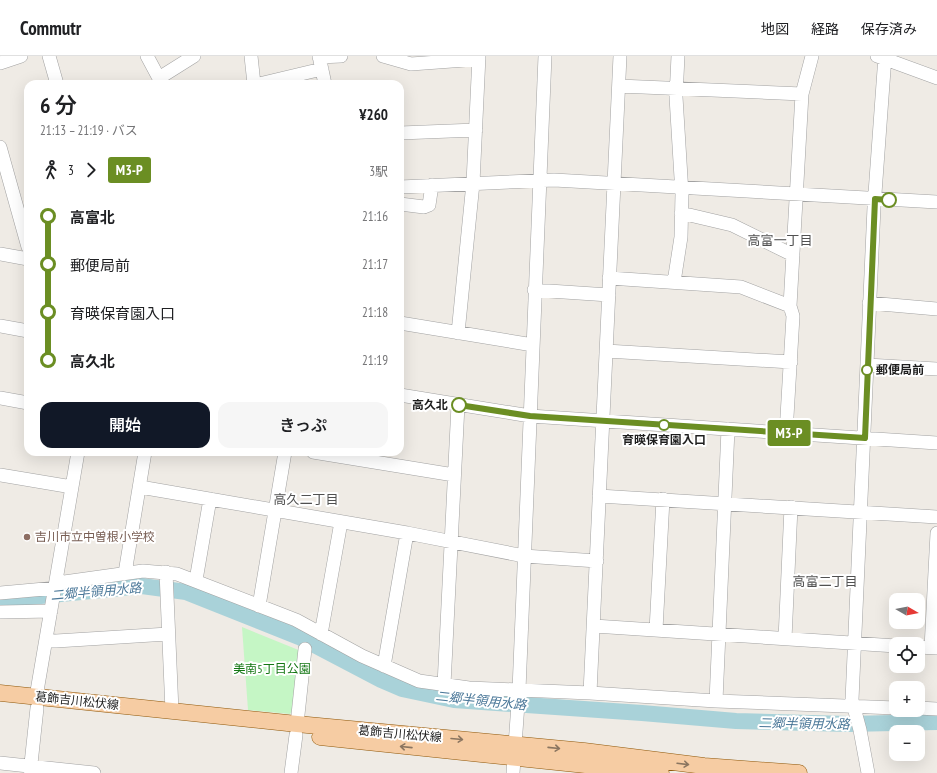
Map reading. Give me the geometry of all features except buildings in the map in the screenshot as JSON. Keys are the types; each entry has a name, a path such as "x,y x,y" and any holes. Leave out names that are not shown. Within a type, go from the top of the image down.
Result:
{"main road":[{"name":"葛飾吉川松伏線","path":"0,693 36,702 297,729"},
{"name":"葛飾吉川松伏線","path":"0,704 36,702 172,710 514,759 661,773"},
{"name":"葛飾吉川松伏線","path":"514,759 704,766 799,773"}],"street":[{"path":"0,63 21,56"},
{"path":"49,56 56,80"},
{"path":"147,56 159,80"},
{"path":"161,80 194,56"},
{"path":"251,56 254,80"},
{"path":"270,80 320,61 341,56"},
{"path":"383,56 411,64 479,57 473,183 458,333"},
{"path":"514,759 518,710 534,290 545,56"},
{"path":"590,693 620,56"},
{"path":"674,282 681,237 682,213 677,88 678,56"},
{"path":"786,433 787,395 791,362 793,316 790,306 802,94 812,56"},
{"path":"868,773 859,726 852,700 860,512 865,438 869,303 882,57 937,78"},
{"path":"320,61 324,80"},
{"path":"619,86 802,94"},
{"path":"404,133 476,130"},
{"path":"0,147 5,183 24,236"},
{"path":"404,187 540,180 937,202"},
{"path":"404,204 424,207 430,205 432,185"},
{"path":"682,213 732,225 793,255"},
{"path":"0,254 24,258"},
{"path":"610,278 741,287 790,306"},
{"path":"534,290 609,294"},
{"path":"869,303 937,309"},
{"path":"404,324 533,345"},
{"path":"0,326 24,330"},
{"path":"606,351 791,362"},
{"path":"867,365 937,370"},
{"path":"404,396 530,416 937,443"},
{"path":"0,398 24,402"},
{"path":"444,684 458,405"},
{"path":"716,701 728,429"},
{"path":"30,770 36,702 77,456"},
{"path":"125,573 145,456"},
{"path":"259,606 284,456"},
{"path":"336,456 454,476"},
{"path":"0,475 72,487"},
{"path":"140,487 407,533 524,556 597,561"},
{"path":"599,496 937,517"},
{"path":"196,580 210,499"},
{"path":"656,630 662,499"},
{"path":"785,639 791,507"},
{"path":"321,634 341,522"},
{"path":"384,666 407,533"},
{"path":"934,648 937,533"},
{"path":"0,593 56,586 125,573 166,572 196,580 296,620 384,666 419,681 518,693 590,693 855,710 889,708"},
{"path":"166,572 172,710"},
{"path":"0,612 52,607"},
{"path":"594,626 889,645"},
{"path":"46,640 56,641 168,634"},
{"path":"291,773 305,649"},
{"path":"925,708 937,709"},
{"path":"0,763 30,770 94,773"}],"green space":[{"name":"美南5丁目公園","path":"242,627 301,651 294,709 290,714 248,710"}],"waterway":[{"name":"二郷半領用水路","path":"0,600 142,586 186,592 299,637 381,680 402,689 454,700 736,721 849,724 937,722"}],"bus line":[{"name":"M3-P","path":"459,405 530,416 603,422 865,438 868,336 875,199 889,200"}],"place":[{"name":"郵便局前","path":"867,370"},
{"name":"高久北","path":"459,405"},
{"name":"育暎保育園入口","path":"664,425"},
{"name":"吉川市立中曽根小学校","path":"27,537"}],"district":[{"name":"高富一丁目","path":"780,240"},
{"name":"高久二丁目","path":"306,499"},
{"name":"高富二丁目","path":"825,581"}]}
